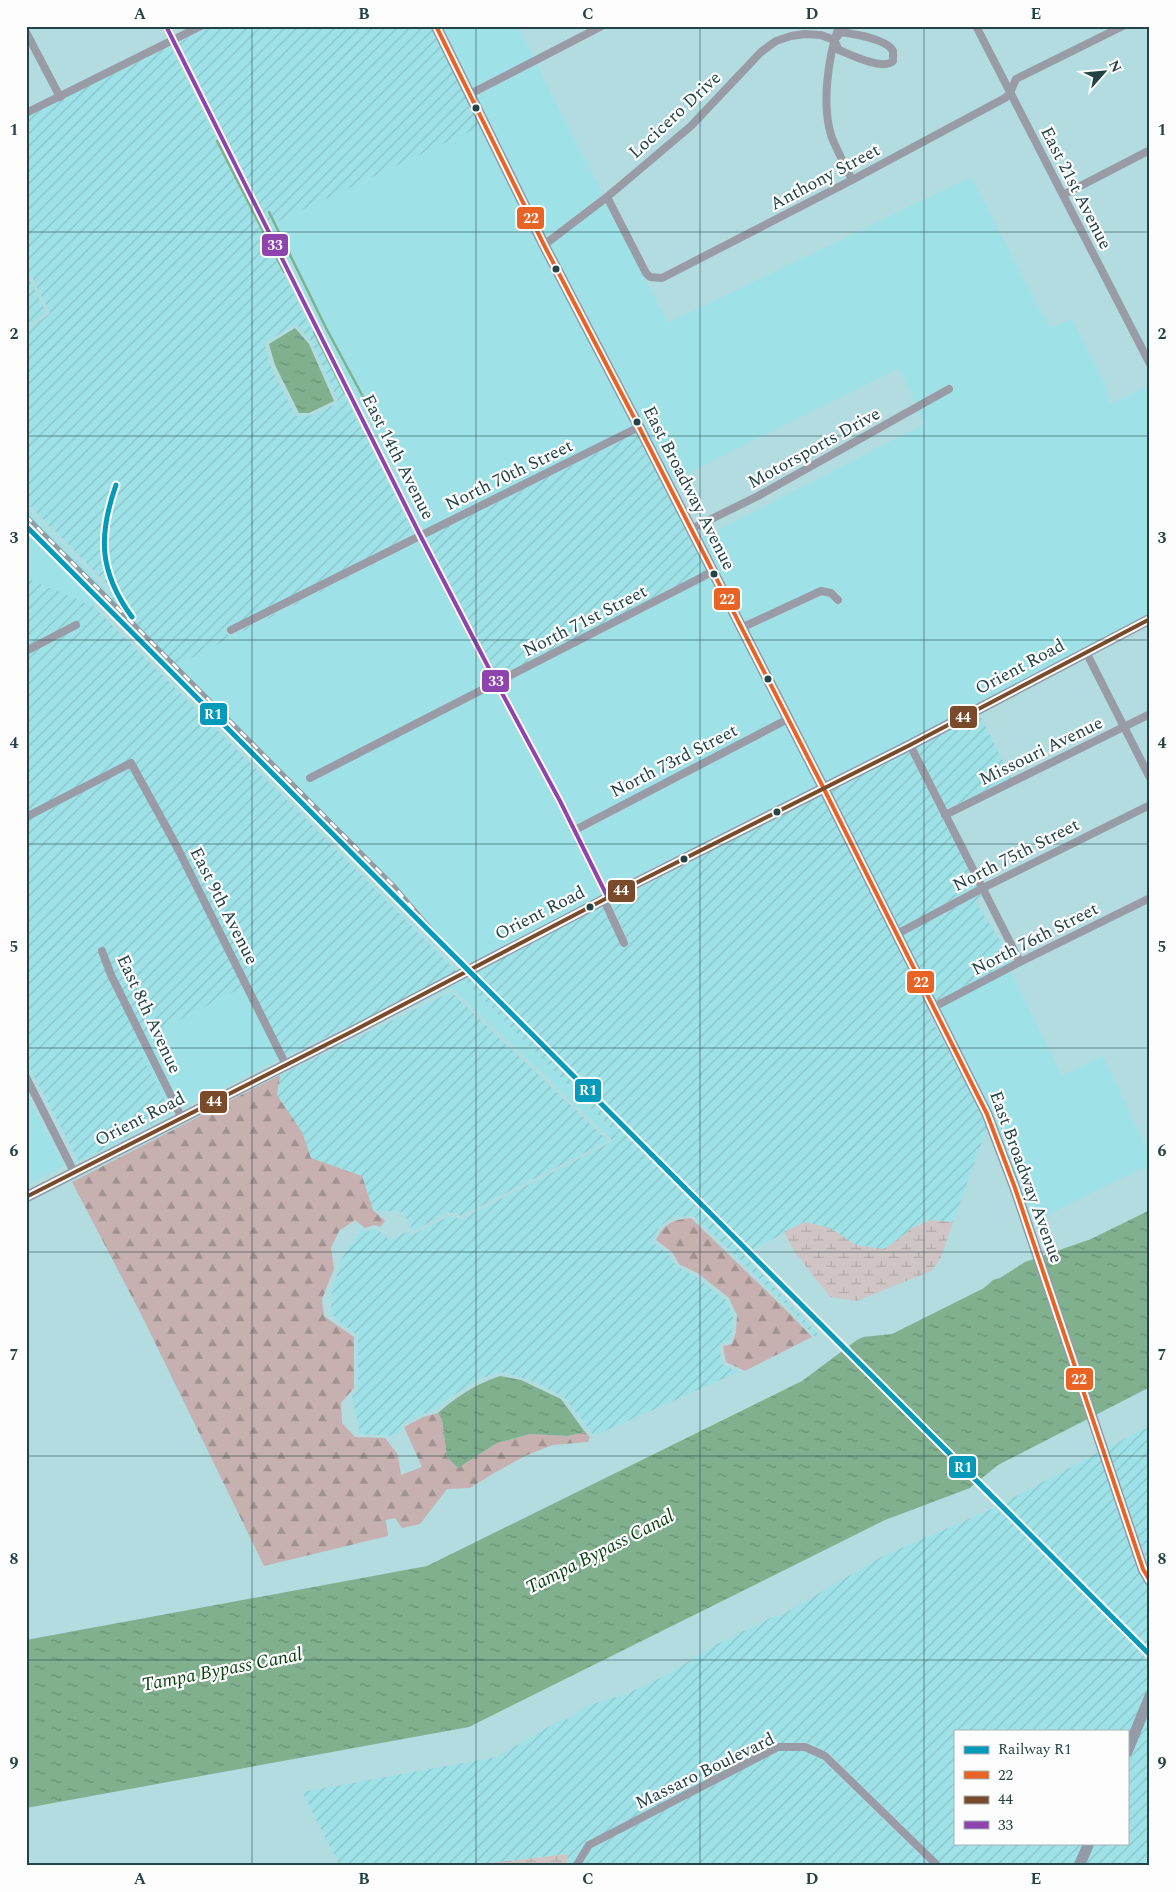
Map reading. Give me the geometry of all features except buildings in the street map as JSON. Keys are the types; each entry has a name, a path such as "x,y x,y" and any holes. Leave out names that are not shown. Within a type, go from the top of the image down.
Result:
{"main road":[{"name":"East Broadway Avenue","path":"436,26 544,245 898,934 987,1114 1034,1245 1143,1569 1150,1581"},
{"name":"Orient Road","path":"26,1197 910,745 1150,619"},
{"path":"1128,1750 1150,1696"},
{"path":"1079,1866 1088,1844"}],"street":[{"name":"East 14th Avenue","path":"166,26 420,535 575,830 624,943"},
{"path":"26,113 201,26"},
{"path":"470,94 602,26"},
{"path":"839,26 834,40 826,99 832,136 852,180"},
{"name":"East 21st Avenue","path":"976,26 1150,364"},
{"name":"Anthony Street","path":"607,197 646,273 650,277 662,278 1006,98 1016,79 1122,26"},
{"path":"26,32 60,97"},
{"name":"Locicero Drive","path":"544,245 607,197 691,126 761,52 776,41 790,36 805,34 821,35 834,40 839,50 883,65 888,65 892,61 894,54 891,47 866,37 842,32 834,40"},
{"path":"1063,195 1150,150"},
{"name":"Motorsports Drive","path":"691,529 758,496 949,389"},
{"name":"North 70th Street","path":"231,630 639,427"},
{"name":"North 71st Street","path":"310,778 712,572"},
{"path":"741,628 821,592 831,593 838,600"},
{"path":"26,651 76,625"},
{"path":"1086,652 1150,778"},
{"name":"Missouri Avenue","path":"945,815 1150,714"},
{"name":"North 73rd Street","path":"575,830 788,719"},
{"path":"910,745 1020,962"},
{"name":"East 9th Avenue","path":"26,817 131,763 176,845 286,1065"},
{"name":"North 75th Street","path":"898,934 983,888 1150,805"},
{"name":"North 76th Street","path":"934,1008 1020,962 1150,898"},
{"name":"East 8th Avenue","path":"102,950 111,975 182,1118"},
{"path":"26,1077 74,1172"},
{"name":"Massaro Boulevard","path":"576,1866 589,1845 778,1747 805,1746 825,1756 938,1866"}],"shaded area":[{"path":"210,26 430,26 481,126 270,225 179,42"},
{"path":"441,26 518,26 534,57 473,89"},
{"path":"170,46 414,534 225,629 229,636 419,542 164,672 98,605 111,591 110,587 26,502 26,332 50,313 26,265 26,117","holes":["297,325 312,342 338,400 336,404 309,416 296,416 271,367 265,345 267,341"]},
{"path":"537,65 603,194 546,238 476,96"},
{"path":"481,126 633,426 423,530 270,225"},
{"path":"971,177 1050,328 1072,319 1105,383 1110,404 1150,385 1150,615 826,783 747,630 821,596 828,597 838,606 844,599 834,590 820,588 743,623 701,539 924,424 918,411 955,390 951,383 915,403 899,368 672,481 549,246 605,203 668,323"},
{"path":"26,273 46,312 26,328"},
{"path":"637,433 706,571 498,677 426,537"},
{"path":"26,508 107,590 93,606 26,578"},
{"path":"419,542 490,681 305,776 308,783 494,688 556,803 602,896 460,969 164,672"},
{"path":"26,578 93,606 459,974 280,1059 243,987 135,1043 172,1113 79,1162 26,1061"},
{"path":"710,578 782,718 577,824 502,684"},
{"path":"979,713 1011,778 947,809 916,747"},
{"path":"786,725 818,788 610,892 581,832"},
{"path":"908,751 977,886 900,928 830,791"},
{"path":"822,795 929,1010 927,1011 973,1097 987,1128 953,1222 930,1220 912,1228 883,1249 856,1245 830,1228 804,1222 744,1255 819,1335 815,1337 792,1310 694,1216 673,1217 659,1227 653,1242 669,1255 676,1266 696,1277 726,1300 733,1316 732,1332 729,1341 721,1343 719,1347 722,1364 738,1372 594,1436 564,1397 530,1380 501,1372 483,1378 451,1397 435,1410 422,1414 403,1424 394,1436 360,1434 352,1396 358,1388 358,1336 331,1313 332,1291 342,1258 361,1230 365,1232 374,1229 378,1230 390,1240 409,1231 411,1234 414,1234 449,1216 462,1219 611,1142 611,1138 606,1134 613,1130 462,978 602,906 622,948 630,945 610,902"},
{"path":"980,894 982,896 975,901 1013,961 936,1002 903,935"},
{"path":"1011,971 1062,1076 1103,1056 1150,1155 1150,1165 1031,1223 939,1009"},
{"path":"462,978 613,1131 606,1134 452,988 359,1032"},
{"path":"243,987 280,1059 172,1113 135,1043"},
{"path":"451,992 608,1141 461,1216 449,1212 413,1231 403,1212 373,1210 362,1176 311,1158 302,1132 277,1095 280,1075"},
{"path":"26,1092 64,1166 26,1185"},
{"path":"1150,1426 1150,1571 1107,1448"},
{"path":"1099,1452 1139,1571 1150,1590 1150,1684 1128,1739 1128,1730 954,1730 954,1844 1084,1844 1074,1866 944,1866 829,1753 806,1742 777,1744 587,1842 571,1866 566,1866 568,1854 465,1866 340,1866 302,1792 497,1757 566,1717 568,1720 586,1706 629,1693 668,1674 719,1643 775,1616 780,1616 883,1556 994,1508"},
{"path":"1150,1708 1150,1866 1084,1866 1093,1844 1128,1844 1128,1762"},
{"path":"779,1751 804,1751 822,1760 931,1866 581,1866 592,1848"}],"green space":[{"path":"280,1075 277,1095 302,1132 311,1158 362,1176 373,1210 385,1221 380,1227 374,1225 365,1228 355,1220 339,1231 331,1248 334,1269 322,1299 324,1316 354,1337 354,1388 341,1403 342,1423 355,1437 385,1438 398,1455 401,1475 422,1467 404,1427 423,1417 438,1413 442,1420 447,1457 458,1468 497,1443 530,1434 568,1436 585,1432 590,1437 588,1442 553,1445 527,1455 470,1488 447,1489 420,1524 402,1528 395,1518 386,1520 388,1536 264,1566 144,1320 72,1182"},
{"path":"691,1218 812,1337 745,1371 726,1362 723,1346 732,1344 736,1332 737,1315 729,1298 699,1274 679,1264 672,1252 656,1240 663,1229 670,1223"},
{"path":"930,1220 953,1222 940,1260 931,1271 857,1301 830,1297 794,1251 784,1232 804,1222 830,1228 856,1245 883,1249 912,1228"},
{"path":"568,1854 566,1866 465,1866"}],"water":[{"path":"295,328 309,344 334,401 309,413 299,413 275,365 269,344"},
{"name":"Tampa Bypass Canal","path":"1150,1210 1150,1387 998,1465 970,1488 885,1520 469,1727 26,1808 26,1640 427,1566 802,1381 863,1337 892,1334 984,1288 993,1280 1000,1278 1025,1262 1091,1239"},
{"path":"500,1376 521,1380 561,1399 585,1432 568,1436 530,1434 497,1443 458,1468 447,1457 442,1420 438,1413 467,1391"}],"waterway":[{"path":"217,141 284,272"},
{"path":"269,212 326,328 375,419"},
{"path":"314,332 345,393"}],"railway":[{"path":"116,485 107,517 104,548 110,578 126,608"},
{"path":"26,516 393,885 453,955"}],"rail line":[{"name":"R1","path":"116,485 106,521 105,553 113,585 132,617"},
{"name":"R1","path":"26,526 1150,1655"}],"transit line":[{"name":"33","path":"166,26 420,535 560,801 608,898"},
{"name":"22","path":"436,26 544,245 824,789 987,1114 1015,1188 1143,1569 1150,1581"},
{"name":"44","path":"26,1197 353,1031 630,886 910,745 1150,619"}]}
